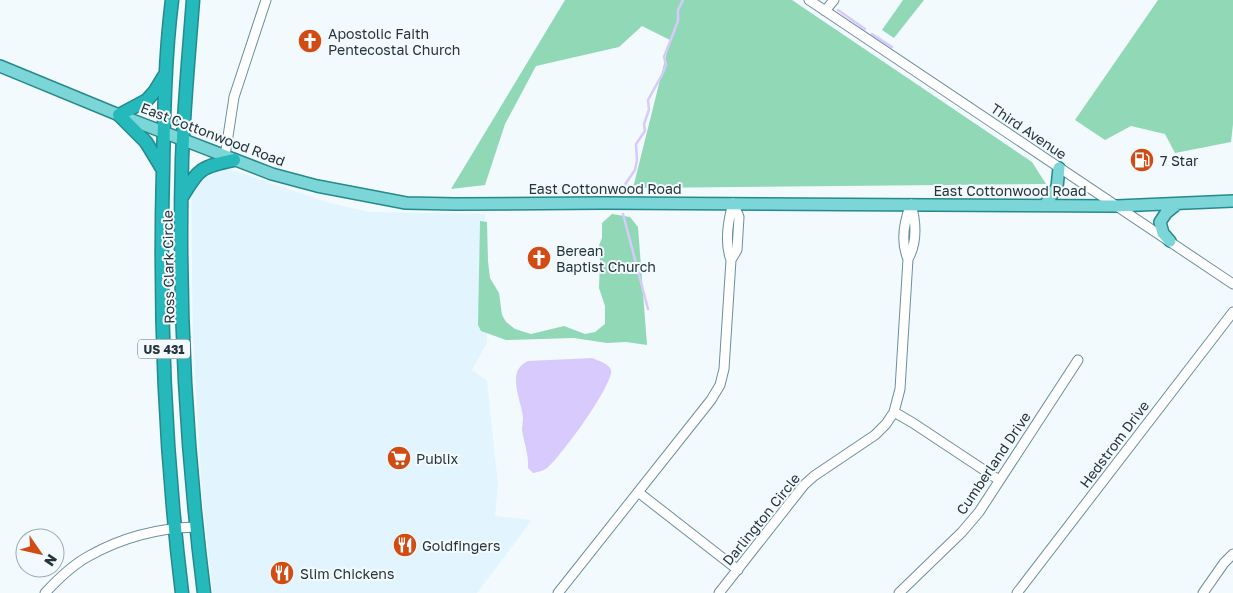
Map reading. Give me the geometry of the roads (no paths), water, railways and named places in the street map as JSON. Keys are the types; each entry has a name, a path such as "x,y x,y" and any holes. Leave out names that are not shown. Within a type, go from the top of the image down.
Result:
{"highway":[{"name":"Ross Clark Circle","path":"172,0 166,72 161,276 166,404 182,593"},
{"name":"Ross Clark Circle","path":"193,0 183,139 183,315 187,415 196,527 204,593"},
{"path":"163,170 146,142 119,115 147,100 156,91 166,72"},
{"path":"182,197 201,170 209,165 230,158"},
{"path":"166,404 179,405 187,415"}],"main road":[{"name":"East Cottonwood Road","path":"0,66 119,115 272,174 317,186 406,203 1117,206 1233,202"},
{"path":"1045,205 1057,187 1059,168"},
{"path":"1170,242 1163,233 1160,222 1166,213 1177,204"}],"street":[{"path":"230,158 234,97 266,0"},
{"name":"Third Avenue","path":"809,0 1233,284"},
{"path":"825,11 834,0"},
{"path":"558,593 711,400 720,385 724,369 731,260 727,250 729,218 733,203"},
{"name":"Darlington Circle","path":"719,593 804,485 814,476 875,435 894,412 900,389 908,259 903,249 904,229 911,204"},
{"name":"Hedstrom Drive","path":"1018,593 1233,312"},
{"name":"Cumberland Drive","path":"899,593 962,532 979,512 1078,360"},
{"path":"894,412 913,422 999,480"},
{"path":"638,492 738,570"},
{"path":"45,593 66,572 88,556 118,543 175,528 196,527"},
{"path":"1207,592 1233,554"}],"waterway":[{"path":"624,186 635,170 637,160 636,144 645,131 644,124 649,110 648,100 663,73 666,64 664,57 678,21 678,10 683,0"},
{"path":"838,10 865,29"},
{"path":"872,34 892,47"},
{"path":"623,214 648,309"}],"place":[{"name":"Apostolic Faith Pentecostal Church","path":"310,41"},
{"name":"7 Star","path":"1142,160"},
{"name":"Berean Baptist Church","path":"539,258"},
{"name":"Publix","path":"399,458"},
{"name":"Goldfingers","path":"405,545"},
{"name":"Slim Chickens","path":"282,573"}]}
